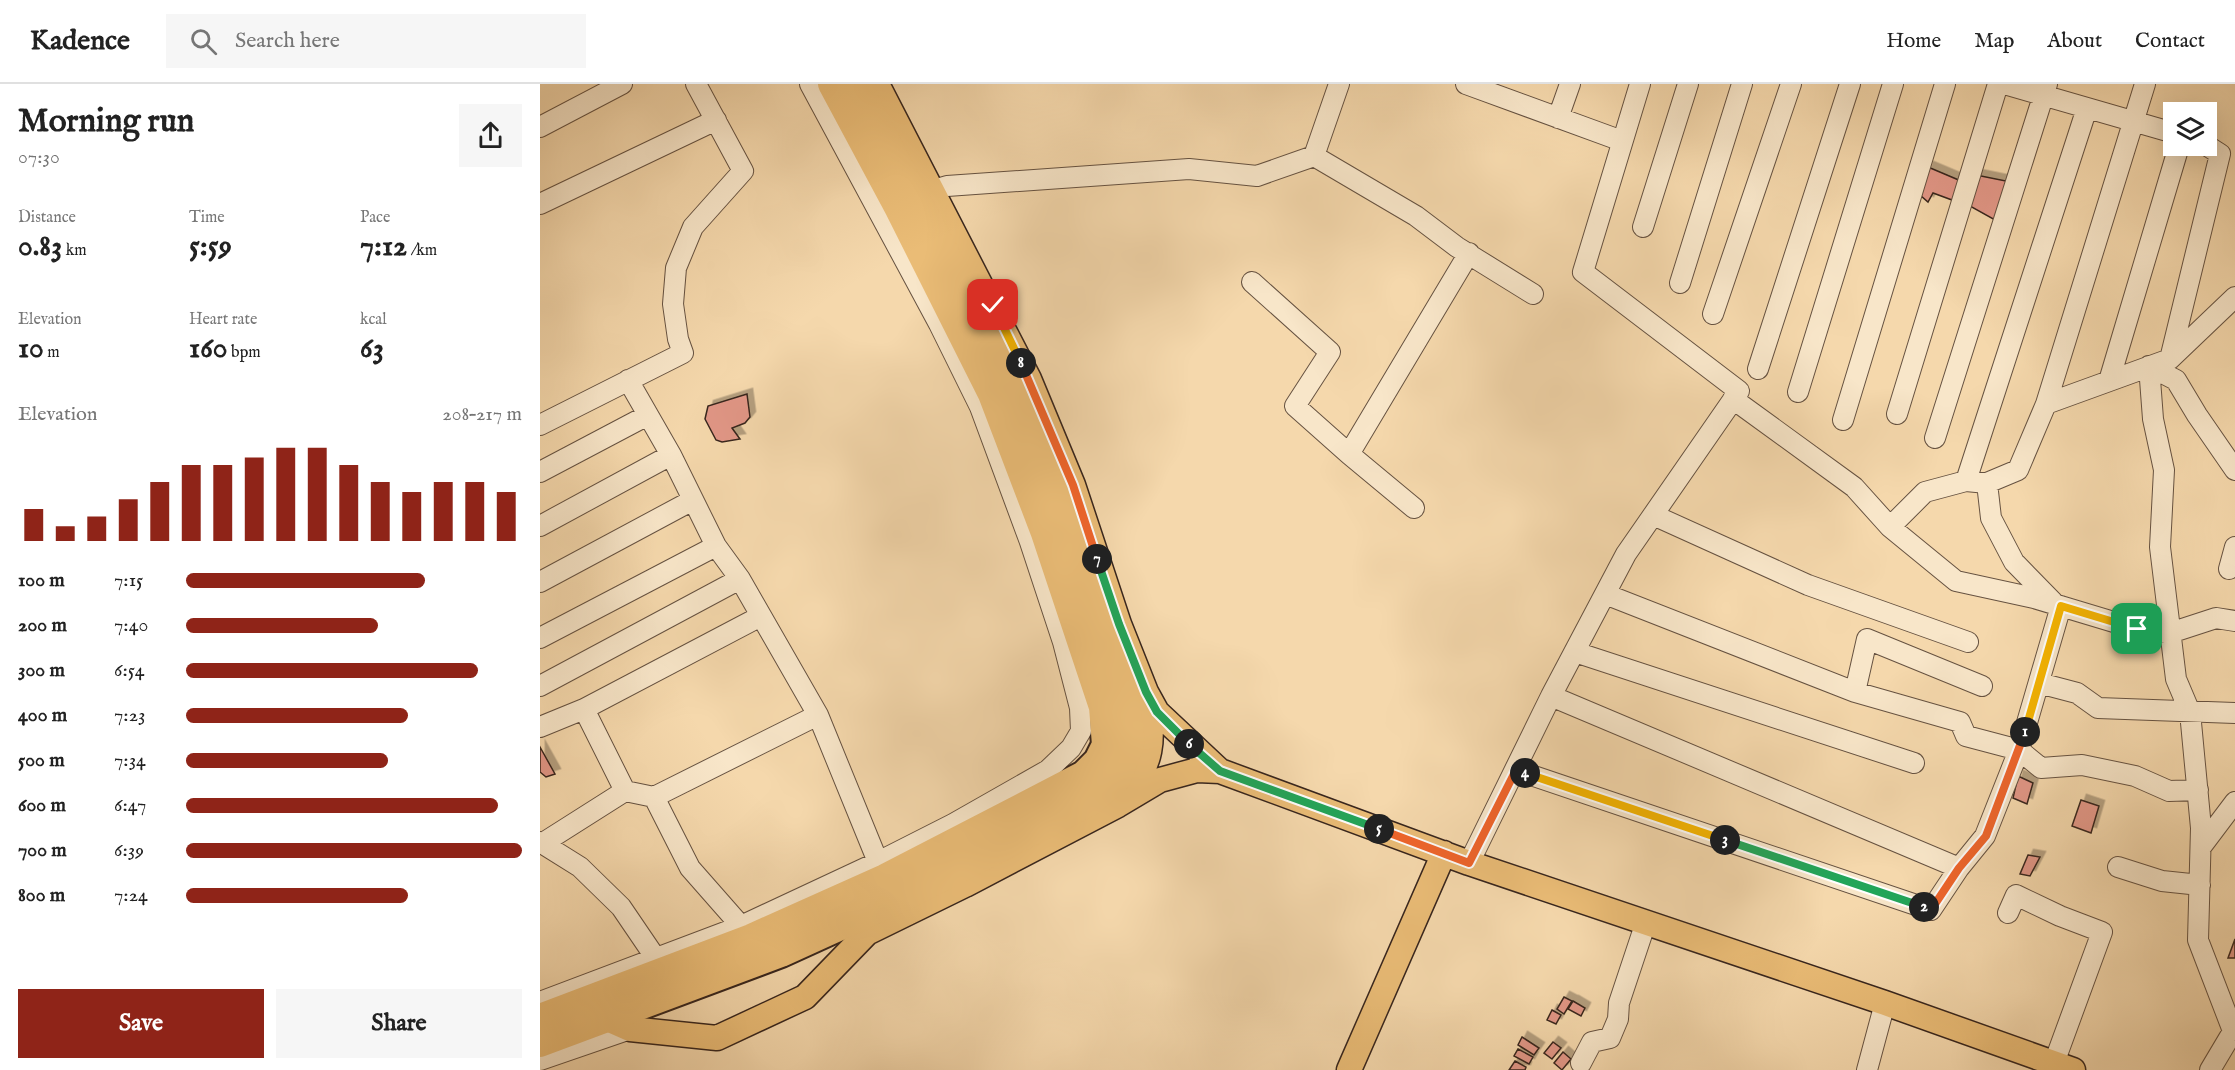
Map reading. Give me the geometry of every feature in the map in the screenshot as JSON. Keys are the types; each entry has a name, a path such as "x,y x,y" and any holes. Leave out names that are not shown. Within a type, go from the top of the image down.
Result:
{"highway":[{"path":"540,1018 751,938 885,878 1004,806 1084,775 1098,761 1106,745 1103,707 1075,647 1045,533 992,394 899,209 832,84"},
{"path":"540,1043 617,1023 781,953 904,897 1090,802 1117,779 1131,741 1125,697 1086,580 1065,520 1012,387 973,306 856,84"}],"main road":[{"path":"877,84 1024,368 1054,435 1119,624 1146,692 1157,712 1220,771"},
{"path":"1118,805 1136,784 1147,761 1153,727 1146,692"},
{"path":"617,1023 717,1038 805,997 867,933 965,885 1118,805 1160,780 1197,770 1220,771 1469,863 1885,1003 2064,1066"},
{"path":"1349,1070 1444,853"}],"street":[{"path":"540,126 622,84"},
{"path":"540,425 682,353 673,304 676,268 693,227 743,171 696,84"},
{"path":"810,84 939,324 980,407 1030,542 1075,647"},
{"path":"1314,156 1339,84"},
{"path":"1466,84 1622,141"},
{"path":"1558,118 1570,84"},
{"path":"1469,863 1551,696 1626,554 1739,391 1583,272 1640,84"},
{"path":"1643,227 1688,84"},
{"path":"1680,283 1742,84"},
{"path":"1713,314 1791,84"},
{"path":"1758,369 1850,84"},
{"path":"1798,392 1893,84"},
{"path":"1843,420 1945,84"},
{"path":"1897,414 1998,84"},
{"path":"2004,84 2045,90 2087,108 2163,130"},
{"path":"1890,527 1925,492 1966,481 1987,483 2018,470 2046,404 2145,84"},
{"path":"1935,438 2045,90"},
{"path":"1966,481 2087,108"},
{"path":"540,204 716,120"},
{"path":"2170,359 2220,154 2217,152"},
{"path":"933,190 947,186 1190,169 1257,176 1314,156 1416,216 1468,253 1533,294"},
{"path":"2109,381 2176,156"},
{"path":"1349,454 1468,253"},
{"path":"1252,282 1330,352 1295,406 1414,508"},
{"path":"2046,404 2170,359 2235,297"},
{"path":"2150,366 2176,380 2235,470"},
{"path":"2150,366 2153,419 2163,470 2160,547 2175,679 2190,712 2198,790 2201,828 2198,940 2234,1029 2210,1070"},
{"path":"628,380 671,455 716,546 740,579 818,715 878,862"},
{"path":"1733,399 1854,487 1890,527 1956,581 2034,598 2137,629 2170,633 2216,618 2235,621"},
{"path":"540,472 648,415"},
{"path":"540,526 671,455"},
{"path":"1987,483 1990,518 2014,562 2059,606"},
{"path":"540,582 693,500"},
{"path":"1653,515 1808,585 1968,642"},
{"path":"540,638 716,546"},
{"path":"2229,569 2235,547"},
{"path":"540,686 740,579"},
{"path":"1605,594 1854,692 1960,722 1966,736 2019,750 2041,768 2082,765 2135,776 2169,791 2198,790"},
{"path":"1516,770 1931,910 1959,868 1986,836 2019,750 2059,606"},
{"path":"540,727 584,709 761,616"},
{"path":"1854,692 1867,639 1982,686"},
{"path":"1575,652 1914,763"},
{"path":"2039,683 2077,693 2098,708 2235,713"},
{"path":"1551,696 1959,868"},
{"path":"584,709 625,791"},
{"path":"655,957 621,907 580,867 542,843 625,791 654,797 818,715"},
{"path":"654,797 690,868 741,926"},
{"path":"2201,847 2235,802"},
{"path":"540,1002 741,926 1004,806"},
{"path":"2118,867 2162,881 2200,885"},
{"path":"2008,913 2016,895 2060,916 2102,932 2064,1066"},
{"path":"1581,1063 1592,1042 1610,1038 1618,1019 1619,1003 1646,922"},
{"path":"1867,1070 1885,1003"},
{"path":"540,1060 617,1023"}],"building":[{"path":"1928,167 1961,181 1952,200 1933,193 1928,202 1920,195"},
{"path":"1976,175 2011,182 1995,220 1968,205"},
{"path":"747,394 750,417 745,423 732,428 740,439 722,442 716,440 705,419 708,406"},
{"path":"540,747 555,774 546,777 540,772"},
{"path":"2018,776 2033,783 2027,804 2013,798"},
{"path":"2081,800 2099,806 2091,833 2072,826"},
{"path":"2028,855 2040,857 2030,876 2020,874"},
{"path":"2235,939 2235,958 2228,958"},
{"path":"1564,997 1572,1001 1564,1014 1557,1009"},
{"path":"1573,1001 1585,1008 1581,1016 1568,1009"},
{"path":"1552,1010 1561,1015 1556,1024 1547,1020"},
{"path":"1522,1037 1539,1048 1534,1055 1518,1045"},
{"path":"1553,1042 1561,1048 1552,1059 1544,1053"},
{"path":"1518,1049 1533,1057 1529,1064 1514,1056"},
{"path":"1563,1052 1571,1059 1562,1070 1554,1063"},
{"path":"1515,1061 1526,1067 1525,1070 1509,1070"}],"route":[{"path":"993,305 1054,435 1119,624 1146,692 1157,712 1220,771 1469,863 1516,770 1931,910 1959,868 1986,836 2019,750 2061,606 2137,629"}]}
